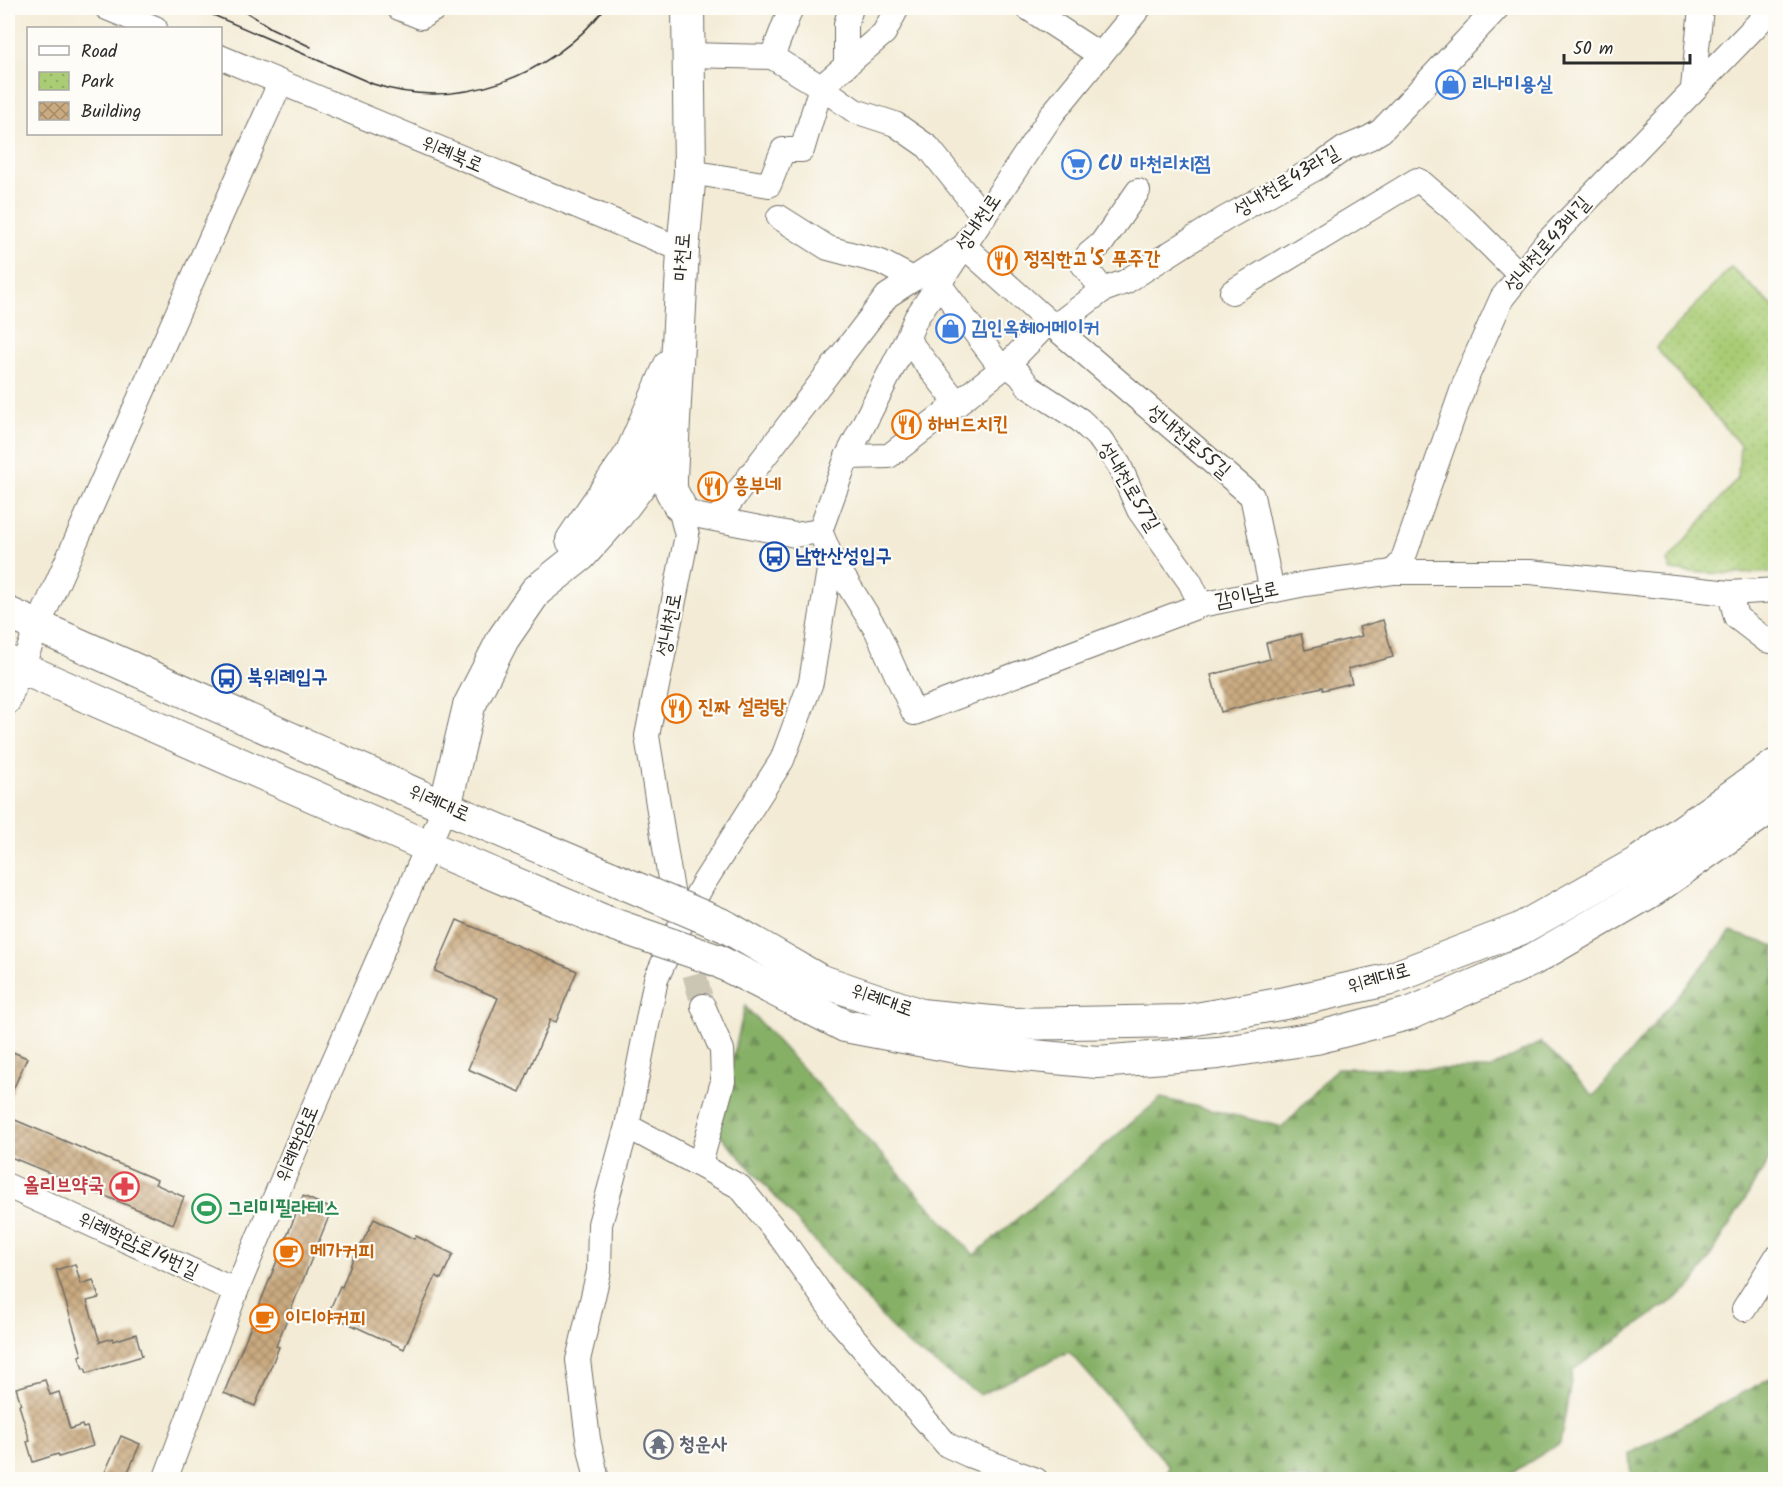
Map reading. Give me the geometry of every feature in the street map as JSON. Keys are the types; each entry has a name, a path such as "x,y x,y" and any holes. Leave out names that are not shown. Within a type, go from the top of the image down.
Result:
{"main road":[{"name":"마천로","path":"680,505 671,486 683,250 690,172 688,8"},
{"path":"445,807 469,706 503,639 632,454 659,387 678,351"},
{"path":"536,591 588,548 617,515 663,453 675,391"},
{"name":"위례대로","path":"8,613 445,807 725,926 819,980 921,1015 1012,1024 1185,1021 1285,1003 1387,980 1520,930 1637,863 1776,765"},
{"name":"위례대로","path":"15,665 429,847 604,921 716,960 845,1026 960,1048 1097,1062 1218,1053 1316,1038 1411,1013 1532,960 1653,890 1776,803"}],"street":[{"path":"107,8 153,27"},
{"path":"399,8 421,17 436,8"},
{"path":"771,57 791,8"},
{"path":"846,66 846,24 851,8"},
{"path":"690,172 769,185 783,150 802,150 821,87 884,33 897,8"},
{"path":"1028,8 1100,55"},
{"name":"성내천로","path":"820,531 848,457 916,318 1053,113 1138,8"},
{"name":"성내천로43라길","path":"1052,325 1062,321 1103,291 1125,282 1226,218 1318,167 1345,148 1381,131 1497,8"},
{"path":"1693,88 1701,8"},
{"name":"성내천로43바길","path":"1393,572 1402,562 1468,374 1502,298 1545,244 1693,88 1773,8"},
{"path":"688,55 771,57 821,87 855,111 895,124 928,147 984,217"},
{"name":"위례북로","path":"222,58 683,250"},
{"path":"8,702 15,665 38,626 280,83"},
{"path":"1232,292 1416,180 1439,196 1520,274"},
{"path":"1103,291 1082,263 1101,244 1138,191"},
{"path":"779,217 828,248 881,262 913,279"},
{"path":"717,519 886,297 964,246"},
{"name":"성내천로55길","path":"964,246 1052,325 1252,496 1272,591"},
{"name":"성내천로57길","path":"939,284 997,362 1007,365 1020,375 1029,387 1080,420 1100,439 1119,465 1139,510 1190,582 1201,605"},
{"path":"848,457 889,456 1007,365 1044,327 1052,325"},
{"path":"907,339 958,404"},
{"path":"597,1479 588,1439 578,1360 599,1270 600,1224 627,1126 656,979 681,924 703,884 782,760 811,681 831,556 820,531 795,535 690,513 680,505"},
{"name":"성내천로","path":"672,891 647,736 687,535 680,505"},
{"name":"감이남로","path":"831,556 878,631 914,713 1201,605 1305,584 1393,572 1530,572 1730,593 1776,590"},
{"path":"1730,593 1736,617 1766,640 1776,642"},
{"name":"위례학암로","path":"165,1479 236,1291 445,807"},
{"path":"700,1164 723,1081 722,1050 703,1006"},
{"path":"627,1126 740,1186 783,1239 841,1323 947,1445 1036,1479"},
{"name":"위례학암로14번길","path":"8,1186 236,1291"},
{"path":"1744,1309 1776,1258"}],"green space":[{"path":"1731,267 1775,308 1775,572 1723,574 1671,570 1667,562 1738,478 1740,445 1656,348"},
{"path":"1731,932 1775,946 1775,1150 1691,1288 1573,1370 1560,1443 1502,1479 1167,1479 1168,1465 1069,1352 980,1395 905,1343 716,1130 745,1006 974,1255 1161,1098 1283,1127 1337,1068 1489,1069 1541,1042 1594,1096"},
{"path":"1770,1378 1775,1386 1775,1479 1631,1479 1629,1454"}],"building":[{"path":"1383,620 1393,657 1348,669 1352,683 1323,690 1322,687 1221,712 1211,675 1270,659 1266,643 1301,634 1305,650 1362,636 1359,627"},
{"path":"457,920 577,971 556,1022 550,1020 520,1092 468,1069 498,998 435,971"},
{"path":"8,1050 27,1058 8,1101"},
{"path":"8,1117 157,1180 155,1184 184,1197 173,1224 8,1156"},
{"path":"303,1196 332,1209 276,1346 279,1347 255,1406 224,1393"},
{"path":"374,1219 414,1239 416,1236 453,1254 441,1279 436,1276 404,1349 328,1314 354,1256"},
{"path":"75,1264 81,1284 93,1280 99,1298 87,1301 100,1342 113,1338 113,1341 136,1334 142,1356 87,1373 85,1368 83,1369 79,1356 82,1355 56,1270"},
{"path":"45,1380 50,1395 59,1392 70,1429 82,1425 83,1428 87,1427 93,1446 59,1457 58,1454 33,1462 16,1388"},
{"path":"121,1436 140,1444 125,1479 102,1479"}],"tunnel":[{"path":"685,939 703,1006"}],"tram line":[{"path":"197,8 373,84 405,92 438,94 470,90 501,82 530,70 558,53 583,32 605,8"},
{"path":"240,8 271,28 311,47"}],"place":[{"name":"리나미용실","path":"1451,85"},
{"name":"CU 마천리치점","path":"1077,165"},
{"name":"정직한고'S 푸주간","path":"1003,260"},
{"name":"김인옥헤어메이커","path":"950,329"},
{"name":"하버드치킨","path":"907,425"},
{"name":"흥부네","path":"712,487"},
{"name":"남한산성입구","path":"774,557"},
{"name":"북위례입구","path":"226,678"},
{"name":"진짜 설렁탕","path":"677,708"},
{"name":"올리브약국","path":"125,1186"},
{"name":"그리미필라테스","path":"206,1209"},
{"name":"메가커피","path":"289,1252"},
{"name":"이디야커피","path":"264,1319"},
{"name":"청운사","path":"658,1445"}]}
